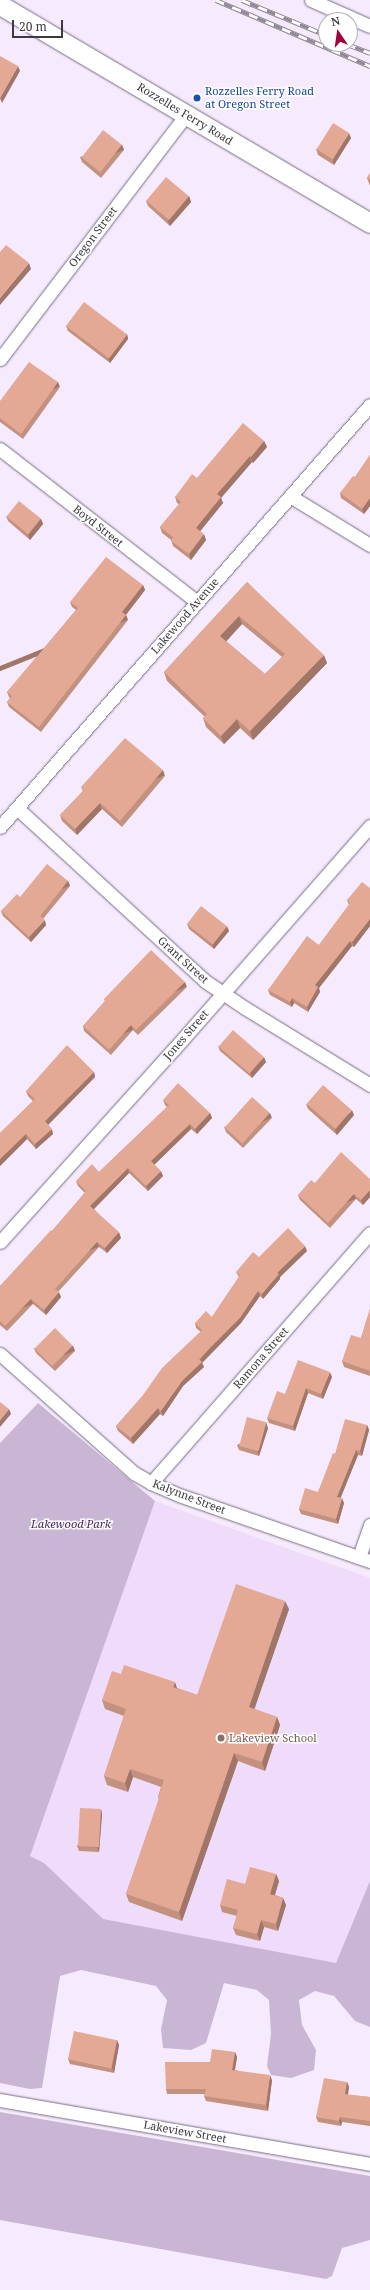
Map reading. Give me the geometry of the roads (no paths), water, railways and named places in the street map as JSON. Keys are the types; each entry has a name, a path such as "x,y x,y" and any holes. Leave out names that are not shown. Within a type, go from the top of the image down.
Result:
{"street":[{"path":"311,0 370,26"},
{"name":"Rozzelles Ferry Road","path":"0,5 370,224"},
{"name":"Oregon Street","path":"0,359 186,115"},
{"name":"Lakewood Avenue","path":"0,827 370,405"},
{"name":"Boyd Street","path":"0,449 197,602"},
{"path":"290,496 370,545"},
{"name":"Grant Street","path":"17,808 205,981 223,994 370,1085"},
{"name":"Jones Street","path":"0,1242 223,994 370,826"},
{"name":"Ramona Street","path":"151,1482 370,1234"},
{"name":"Kalynne Street","path":"0,1354 134,1473 179,1495 365,1559"},
{"path":"365,1559 370,1525"},
{"name":"Lakeview Street","path":"0,2100 370,2164"}],"railway":[{"path":"216,0 370,66"},
{"path":"242,0 318,32"},
{"path":"358,48 370,53"}],"place":[{"name":"Rozzelles Ferry Road at Oregon Street","path":"197,98"},
{"name":"Lakeview School","path":"221,1738"}],"park label":[{"name":"Lakewood Park","path":"71,1524"}]}
